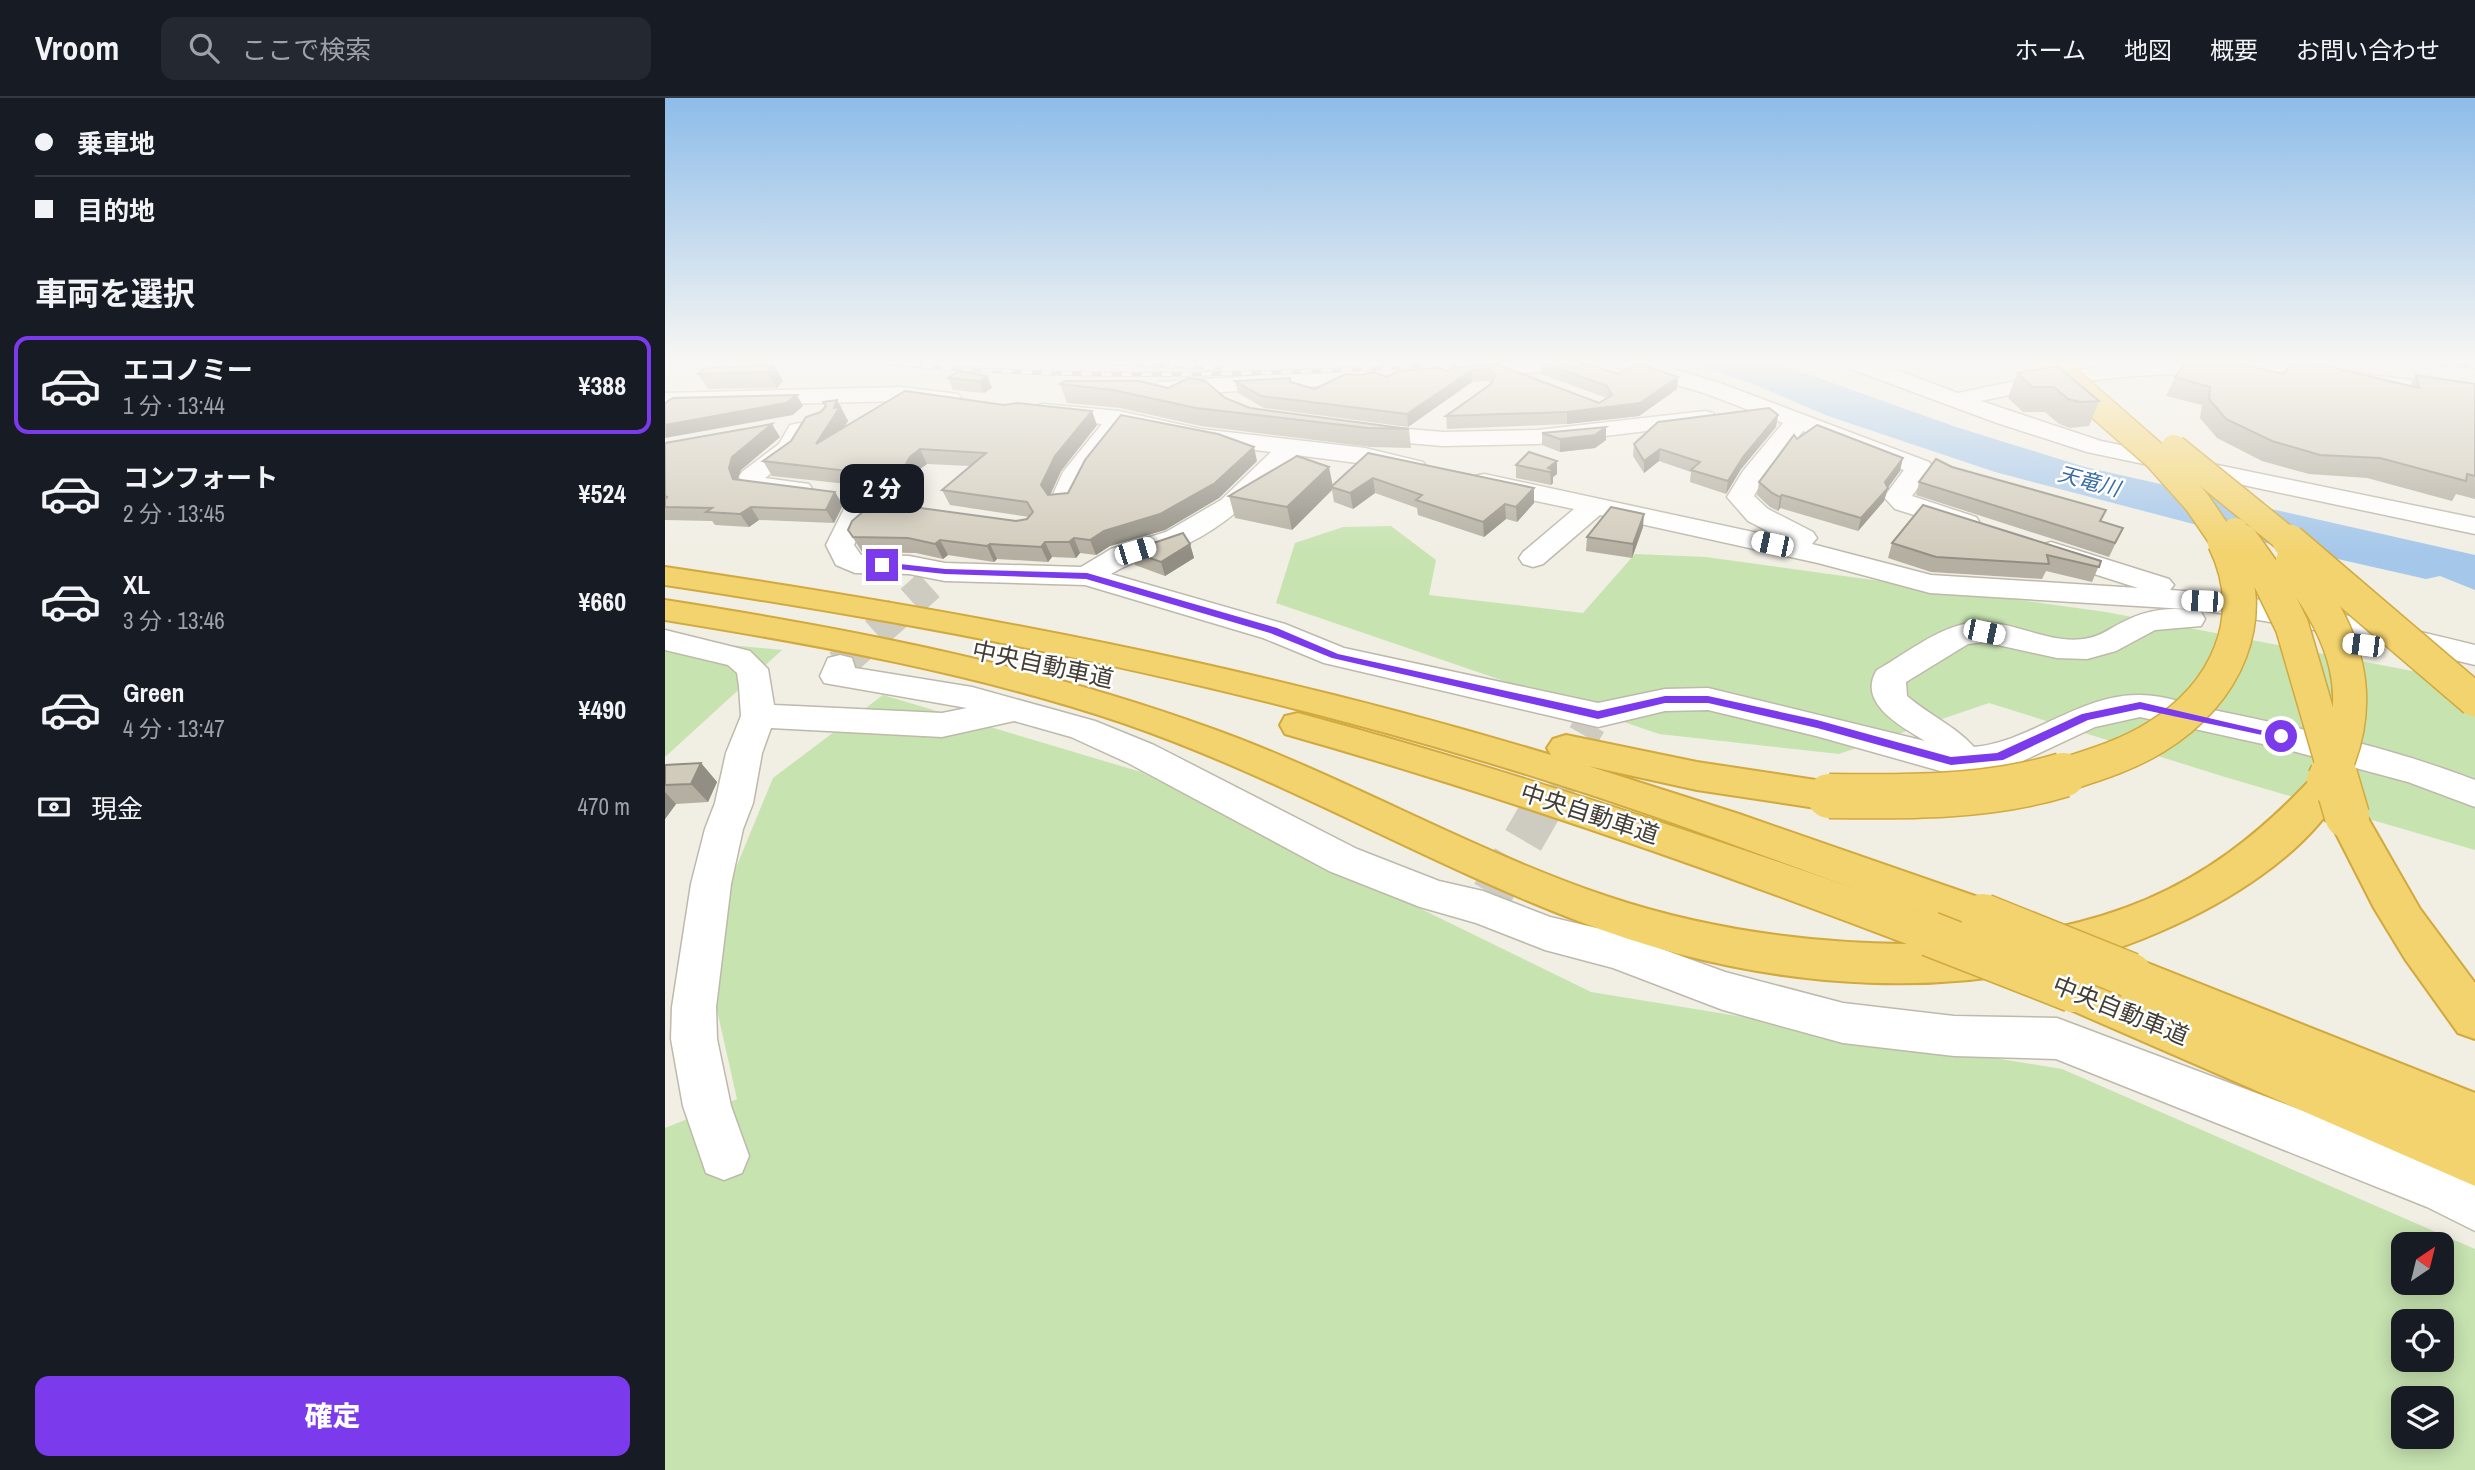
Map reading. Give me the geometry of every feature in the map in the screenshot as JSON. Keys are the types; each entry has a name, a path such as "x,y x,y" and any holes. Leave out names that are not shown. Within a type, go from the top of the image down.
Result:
{"highway":[{"path":"2130,425 2170,456 2248,506 2475,700"},
{"path":"2137,425 2170,456 2242,539 2281,600 2301,656 2323,740 2335,804 2400,919 2438,973 2475,1018"},
{"path":"665,567 859,596 1033,627 1620,761 1766,789 1891,799 1951,796 2014,787 2066,775 2150,740 2205,695 2223,671 2234,648 2241,622 2239,577 2220,533 2170,456"},
{"name":"中央自動車道","path":"665,576 863,605 1055,641 1355,712 1515,757 1701,815 1983,916 2475,1117"},
{"name":"中央自動車道","path":"665,598 845,624 994,653 1235,708 1436,764 1696,848 1930,934 2073,990 2475,1160"},
{"path":"665,610 847,641 939,660 1082,698 1199,737 1265,764 1445,846 1599,911 1681,937 1761,954 1847,962 1936,962 2023,955 2094,939 2160,914 2214,886 2335,804"}],"street":[{"path":"804,425 789,449 752,476 753,485 856,496 860,503"},
{"path":"1063,501 1076,472 1113,425"},
{"path":"1151,425 1201,436 1290,447 1325,440 1538,437 1640,425"},
{"path":"1392,451 1432,425"},
{"path":"1795,425 1789,439 1745,484 1740,497 1758,515 1795,533 1822,555"},
{"path":"1810,425 1920,467 1897,497 1904,503 2152,584 2196,589 2202,601"},
{"path":"2028,425 2141,458 2475,526"},
{"path":"1325,440 1337,448 1392,451 1441,473"},
{"path":"1325,440 1441,473 1822,555 1930,584 2202,601 2376,631 2475,655"},
{"path":"1087,576 1121,555 1176,538 1231,506 1290,447"},
{"path":"860,503 890,506"},
{"path":"860,503 840,545 846,559 855,564 909,565 937,579 1087,576 1274,631 1335,656 1594,720 1665,699 1708,699 1817,724 1951,761 1999,757 2085,717 2140,706 2318,746 2418,772 2475,794"},
{"path":"1533,558 1594,506"},
{"path":"1965,760 1947,738 1910,717 1891,700 1889,678 1960,635 1984,632 2057,648 2087,649 2105,644 2144,623 2164,618 2196,619 2363,645 2376,641 2376,631"},
{"path":"665,640 739,659 752,669 756,686 758,716 744,753 711,884 694,1007 694,1039 707,1106 724,1156"},
{"path":"840,665 836,676 972,698 1083,729 1141,754 1343,860 1434,895 1487,901 1545,933 1618,951 1723,991 1843,1023 1954,1036 2057,1039 2442,1188 2475,1205"},
{"path":"758,716 942,725 1019,710"}],"green space":[{"path":"1391,526 1436,560 1429,595 1583,613 1635,554 1706,557 2106,612 2475,683 2475,850 2225,777 1989,703 1839,754 1659,734 1276,603 1295,543 1343,527"},
{"path":"665,639 782,650 665,757"},
{"path":"883,695 1141,772 1591,992 2062,1069 2436,1232 2391,1232 2391,1295 2454,1295 2454,1240 2475,1249 2475,1470 665,1470 665,1128 737,1099 703,948 773,778"}],"water":[{"name":"天竜川","path":"1855,425 1950,425 2085,467 2475,555 2475,590 2440,576 2426,579 2258,541 1995,472"}],"building":[{"path":"771,425 732,457 729,468 733,479 835,492 826,510 751,507 740,514 706,512 712,508 665,507 665,443"},
{"path":"801,425 828,425 816,444 848,425 1080,425 1055,456 1041,485 1048,495 1068,493 1085,460 1113,425 1172,425 1218,434 1254,447 1215,483 1160,514 1104,531 1090,540 1074,538 1069,542 1045,542 1041,547 987,546 940,540 935,544 908,538 853,537 848,530 852,521 864,511 857,510 862,500 1016,521 1027,519 1033,512 1027,502 942,490 986,453 920,449 910,457 895,483 862,479 857,473 848,471 763,461 791,441"},
{"path":"1342,425 1379,425 1409,429"},
{"path":"1655,425 1770,425 1743,457 1728,481 1691,470 1700,462 1660,449 1644,461 1634,444"},
{"path":"1817,425 1903,458 1885,482 1888,488 1861,518 1782,495 1780,497 1759,482 1794,435 1797,439"},
{"path":"2239,425 2475,425 2475,476 2467,474 2466,481 2380,458 2320,455 2272,441"},
{"path":"1606,427 1595,435 1560,439 1542,433"},
{"path":"1529,452 1557,461 1548,468 1553,470 1550,472 1516,465"},
{"path":"1368,453 1534,488 1516,507 1505,504 1483,522 1416,500 1422,495 1373,478 1350,493 1331,487"},
{"path":"1297,456 1329,467 1287,507 1229,496"},
{"path":"1936,459 1952,467 2106,510 2100,521 2123,528 2115,543 1919,482"},
{"path":"1923,505 2101,561 2099,567 2047,555 2049,564 1936,557 1892,543"},
{"path":"1611,507 1644,514 1633,544 1587,537"},
{"path":"1183,533 1190,544 1161,562 1130,551"},
{"path":"701,763 691,784 665,785 665,765"}],"tunnel":[{"path":"840,665 929,585"},
{"path":"1560,777 1590,724"},
{"path":"1492,894 1561,775"}],"route":[{"path":"882,565 909,565 945,572 1087,576 1274,631 1335,656 1598,715 1665,699 1708,699 1817,724 1951,761 1999,757 2085,717 2140,706 2281,736"}]}
